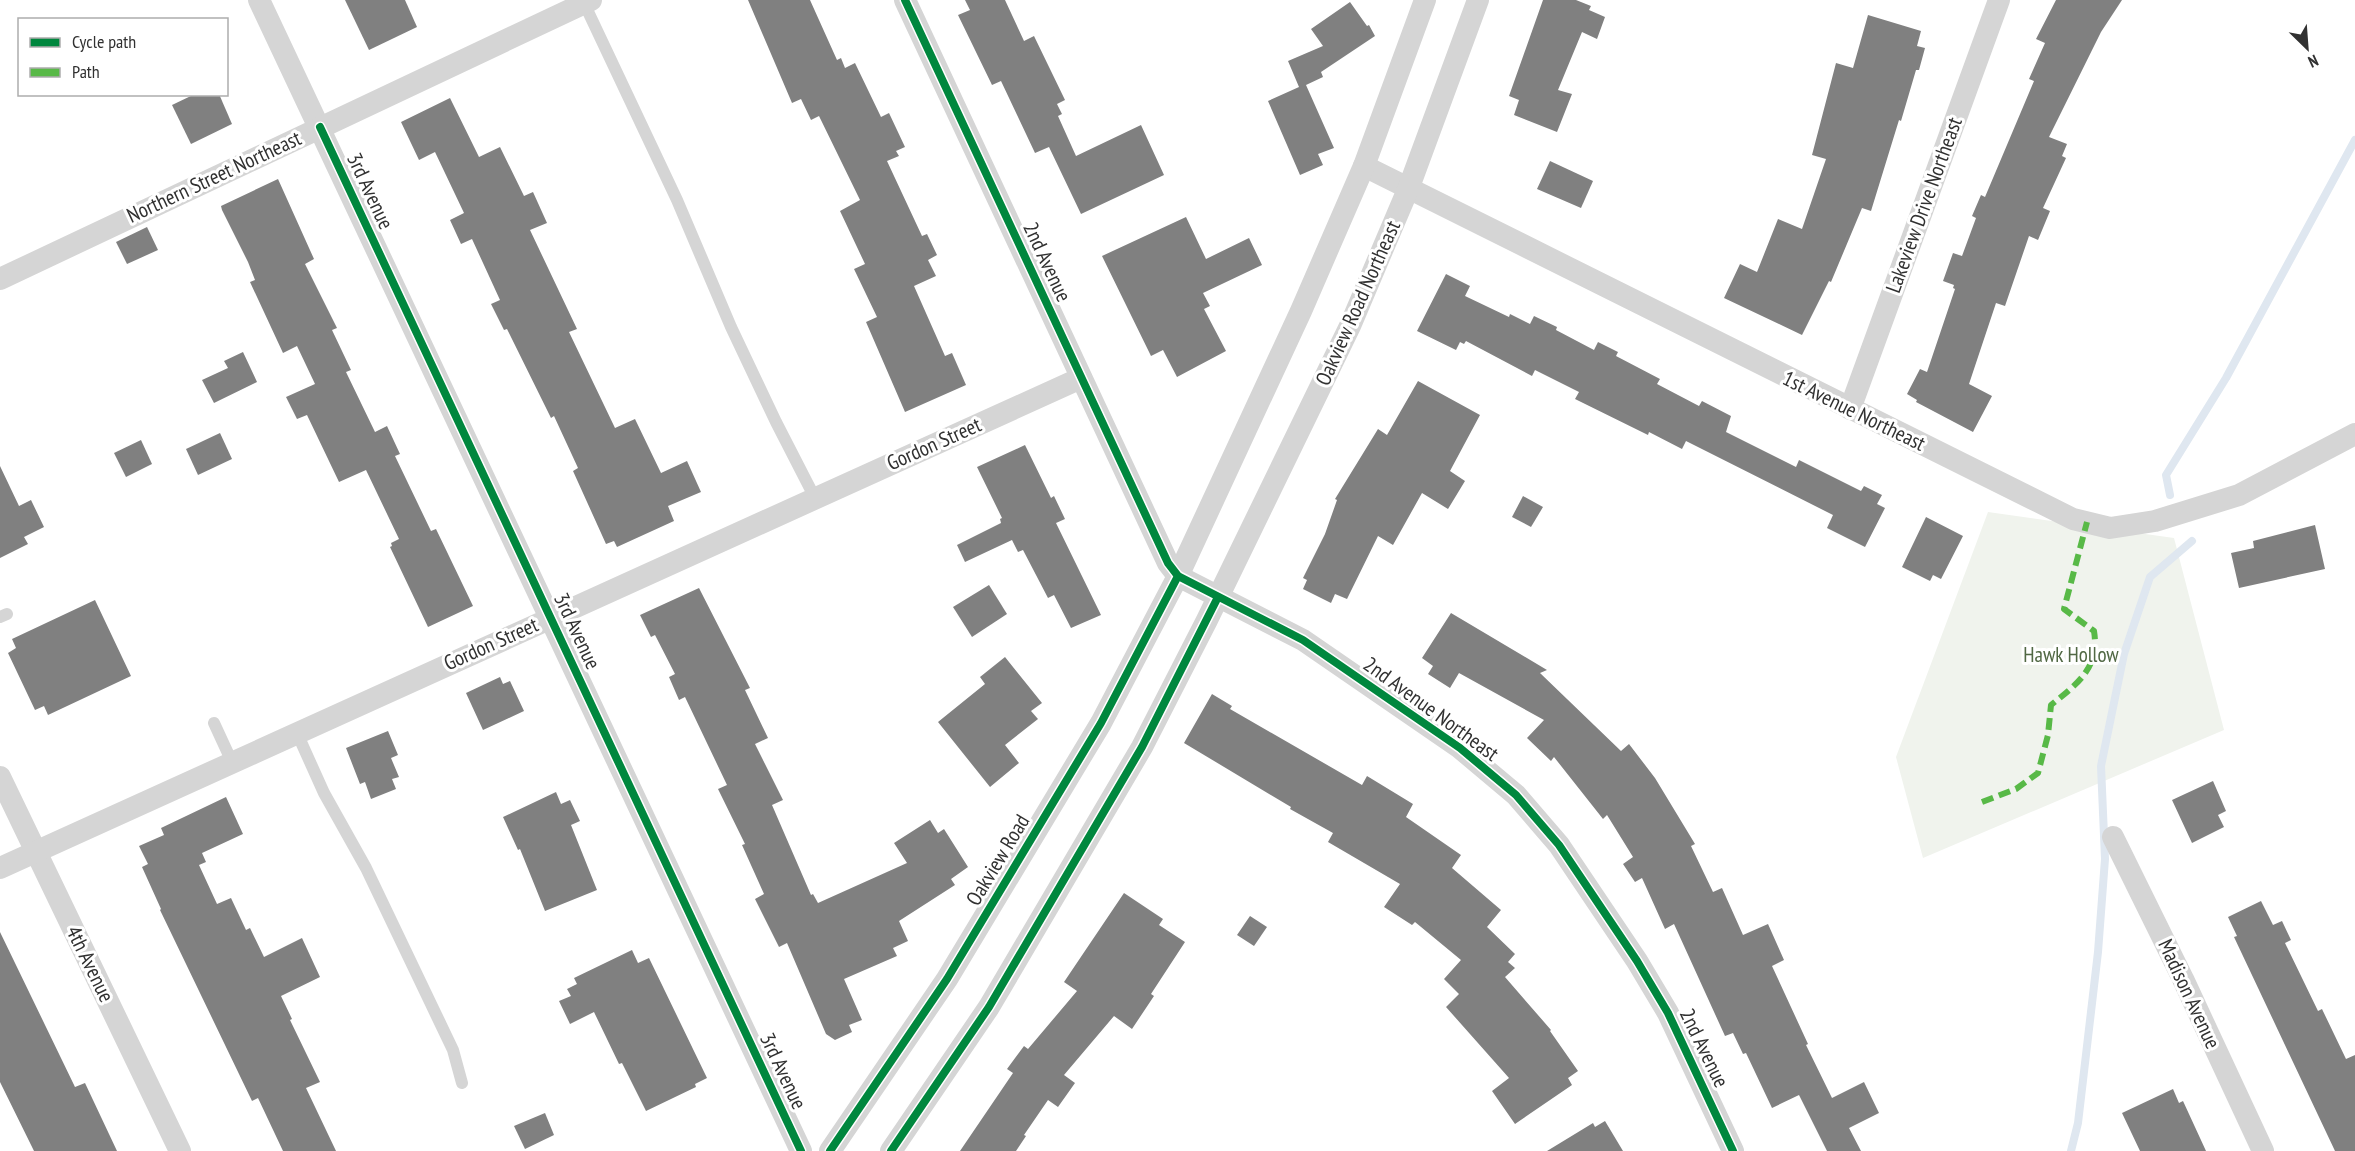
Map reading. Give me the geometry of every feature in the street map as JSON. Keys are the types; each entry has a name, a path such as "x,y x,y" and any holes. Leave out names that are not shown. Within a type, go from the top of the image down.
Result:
{"street":[{"name":"3rd Avenue","path":"259,0 801,1151"},
{"name":"2nd Avenue","path":"905,0 1156,540"},
{"path":"1178,576 1301,311 1364,166 1425,0"},
{"name":"Oakview Road Northeast","path":"1218,597 1350,326 1409,188 1478,0"},
{"name":"Lakeview Drive Northeast","path":"1850,410 1999,0"},
{"name":"Northern Street Northeast","path":"0,279 588,2"},
{"name":"1st Avenue Northeast","path":"1364,166 1850,410 2073,519 2110,528 2155,521 2239,495 2355,434"},
{"name":"Gordon Street","path":"0,867 1081,378"},
{"name":"2nd Avenue Northeast","path":"1156,540 1178,576 1303,640 1460,748 1516,795 1559,845 1638,963"},
{"name":"Oakview Road","path":"830,1151 947,979 1101,723 1178,576"},
{"path":"891,1151 995,997 1142,747 1218,597"},
{"name":"4th Avenue","path":"0,777 180,1151"},
{"name":"Madison Avenue","path":"2114,837 2263,1151"},
{"name":"2nd Avenue","path":"1638,963 1668,1013 1733,1151"}],"lane":[{"path":"588,2 731,327 815,498"},
{"path":"214,723 232,762"},
{"path":"297,733 324,792 366,868 453,1050 462,1083"}],"green space":[{"name":"Hawk Hollow","path":"1988,512 2174,538 2224,730 1923,858 1896,757"}],"building":[{"path":"345,0 405,0 417,27 369,50"},
{"path":"748,0 810,0 837,60 841,58 845,68 855,63 881,117 889,113 905,147 896,151 899,156 887,161 922,236 927,234 937,255 928,260 936,276 914,286 945,356 952,353 966,385 905,412 866,322 877,317 854,269 865,264 840,211 860,200 819,116 811,120 801,99 792,103"},
{"path":"965,0 1005,0 1024,41 1034,36 1065,100 1057,104 1062,114 1058,116 1076,156 1141,125 1164,175 1081,214 1049,147 1035,153 1001,81 992,85 958,15 970,10"},
{"path":"1543,0 1576,0 1591,6 1589,10 1605,17 1597,39 1582,32 1558,90 1572,94 1557,132 1514,115 1519,100 1509,96"},
{"path":"2056,0 2122,0 2101,32 2049,137 2067,144 2062,156 2066,158 2043,208 2050,211 2038,240 2029,236 2005,306 1996,303 1969,384 1992,396 1973,432 1916,402 1917,400 1907,394 1920,369 1927,372 1955,289 1954,285 1943,281 1953,253 1962,256 1976,218 1972,216 1981,195 1985,197 2034,81 2029,79 2045,43 2036,39"},
{"path":"1350,2 1375,36 1321,72 1323,77 1306,85 1334,148 1318,154 1323,165 1300,175 1268,101 1299,87 1288,61 1323,46 1311,29"},
{"path":"1868,15 1921,31 1917,46 1925,48 1901,121 1899,120 1871,211 1862,208 1831,282 1829,281 1802,335 1724,298 1740,264 1757,272 1778,219 1802,229 1826,159 1812,155 1836,63 1853,68"},
{"path":"191,96 220,96 232,124 191,144 172,105"},
{"path":"450,98 479,157 500,147 524,196 533,192 547,223 530,230 577,329 569,332 615,428 635,419 661,473 687,461 701,492 668,506 674,521 617,547 614,541 606,544 573,471 578,468 554,416 551,418 507,329 504,330 491,304 500,300 472,239 461,244 450,220 464,213 435,152 419,160 401,122"},
{"path":"1550,161 1593,181 1581,208 1537,189"},
{"path":"278,179 314,259 305,264 337,328 332,330 351,370 346,372 375,432 387,426 400,454 395,456 431,531 436,529 473,606 428,627 390,547 391,543 399,539 366,470 339,482 307,415 297,419 286,397 315,384 297,346 283,353 250,282 255,280 248,262 222,210 221,206"},
{"path":"1186,217 1206,259 1249,238 1262,265 1203,293 1210,306 1204,309 1226,351 1177,377 1163,350 1151,356 1102,256"},
{"path":"147,227 158,250 127,264 116,242"},
{"path":"1446,274 1470,286 1465,296 1509,317 1510,314 1530,324 1534,316 1594,350 1598,342 1618,352 1616,356 1660,379 1657,384 1699,406 1702,401 1731,416 1726,432 1796,467 1799,460 1861,491 1864,486 1882,495 1877,504 1885,508 1865,547 1827,528 1833,515 1686,441 1682,449 1649,432 1648,435 1575,399 1579,392 1535,370 1532,376 1466,341 1464,344 1460,342 1456,350 1417,331"},
{"path":"243,352 257,382 214,403 202,380 228,368 224,361"},
{"path":"1418,381 1480,415 1450,471 1465,481 1448,509 1422,493 1393,545 1378,536 1347,599 1335,594 1331,603 1303,589 1307,580 1303,578 1325,534 1337,500 1335,499 1378,429 1387,435"},
{"path":"220,433 232,459 198,475 186,449"},
{"path":"141,440 152,464 126,477 114,453"},
{"path":"1025,445 1051,498 1054,496 1065,519 1056,523 1101,615 1071,628 1054,595 1048,598 1023,550 1018,552 1012,540 965,562 957,545 1001,523 1002,518 977,467"},
{"path":"0,466 19,506 31,500 44,527 24,537 28,544 0,558"},
{"path":"1523,496 1543,507 1531,527 1512,517"},
{"path":"1926,517 1963,536 1941,579 1933,575 1930,581 1902,567"},
{"path":"2315,525 2325,569 2239,588 2231,553 2254,548 2253,541"},
{"path":"989,585 1007,614 972,637 953,607"},
{"path":"699,588 750,688 745,690 768,738 755,744 783,800 772,805 811,895 813,894 818,903 907,863 894,843 930,820 938,833 944,829 968,867 951,879 955,885 899,921 908,941 893,948 897,956 844,979 862,1020 849,1025 852,1032 835,1040 826,1034 787,943 779,947 755,899 764,894 742,845 745,844 718,789 727,785 685,697 679,700 669,677 675,674 655,635 651,637 640,615"},
{"path":"95,600 131,676 48,715 44,706 35,710 8,653 16,648 12,639"},
{"path":"1451,613 1547,670 1540,673 1621,751 1629,744 1655,778 1695,844 1691,846 1713,892 1722,888 1743,935 1768,924 1784,960 1772,966 1832,1098 1864,1082 1879,1113 1849,1128 1861,1151 1827,1151 1799,1095 1772,1108 1746,1053 1743,1054 1733,1033 1725,1036 1674,924 1665,929 1642,878 1635,882 1623,864 1633,857 1607,815 1603,819 1554,757 1551,761 1527,738 1544,720 1459,673 1450,688 1428,674 1433,666 1422,658"},
{"path":"1005,657 1042,703 1031,711 1038,719 1005,745 1019,763 990,787 938,722 985,684 980,677"},
{"path":"500,677 503,684 510,681 524,711 483,730 466,693"},
{"path":"1212,694 1232,706 1230,709 1362,785 1367,776 1413,804 1406,817 1461,855 1452,868 1501,910 1487,927 1515,954 1508,962 1515,968 1505,977 1551,1030 1578,1071 1568,1078 1572,1085 1515,1124 1492,1091 1509,1078 1446,1007 1459,994 1444,979 1461,960 1415,922 1412,925 1384,907 1400,884 1328,842 1333,833 1184,743"},
{"path":"388,731 398,755 391,758 399,777 392,779 396,789 371,799 365,782 360,784 346,748"},
{"path":"2213,781 2226,811 2218,815 2224,827 2192,843 2172,800"},
{"path":"556,792 561,804 570,800 580,821 571,825 597,890 545,911 520,849 518,850 503,817"},
{"path":"226,797 243,834 202,853 206,862 199,865 217,904 231,898 246,930 250,928 264,957 302,938 320,977 281,996 320,1082 306,1088 336,1151 283,1151 258,1098 252,1101 160,910 142,867 148,864 139,846 164,835 161,828"},
{"path":"1124,893 1163,919 1159,925 1185,942 1151,994 1154,996 1132,1029 1114,1016 1064,1075 1075,1083 1058,1107 1048,1100 1016,1151 960,1151 1013,1073 1007,1069 1024,1046 1028,1049 1077,991 1064,982"},
{"path":"2261,901 2273,925 2282,921 2291,940 2285,943 2318,1011 2322,1009 2346,1059 2355,1055 2355,1151 2335,1151 2234,937 2237,936 2228,917"},
{"path":"1250,916 1267,927 1254,946 1237,935"},
{"path":"0,932 75,1087 85,1083 117,1151 34,1151 0,1082"},
{"path":"632,950 638,963 649,958 707,1078 695,1084 696,1087 646,1111 622,1063 619,1064 594,1012 570,1024 559,1001 571,996 567,989 577,984 574,978"},
{"path":"2173,1089 2179,1103 2183,1101 2206,1151 2140,1151 2122,1113"},
{"path":"545,1113 554,1135 525,1149 514,1126"},
{"path":"1605,1121 1623,1151 1547,1151 1593,1123 1595,1127"}],"waterway":[{"path":"2170,495 2166,475 2226,378 2355,140"},
{"path":"2071,1151 2078,1123 2098,952 2105,859 2101,766 2124,654 2150,577 2192,541"}],"marked path":[{"path":"1982,802 2016,789 2038,773 2048,735 2051,705 2078,682 2090,665 2095,644 2094,631 2064,609 2087,522"}],"cycle path":[{"path":"905,0 1168,563 1178,576 1303,640 1460,748 1516,795 1559,845 1637,961 1668,1013 1733,1151"},
{"path":"320,127 801,1151"},
{"path":"830,1151 947,979 1101,723 1178,576"},
{"path":"891,1151 989,1007 1142,747 1218,597"}]}
